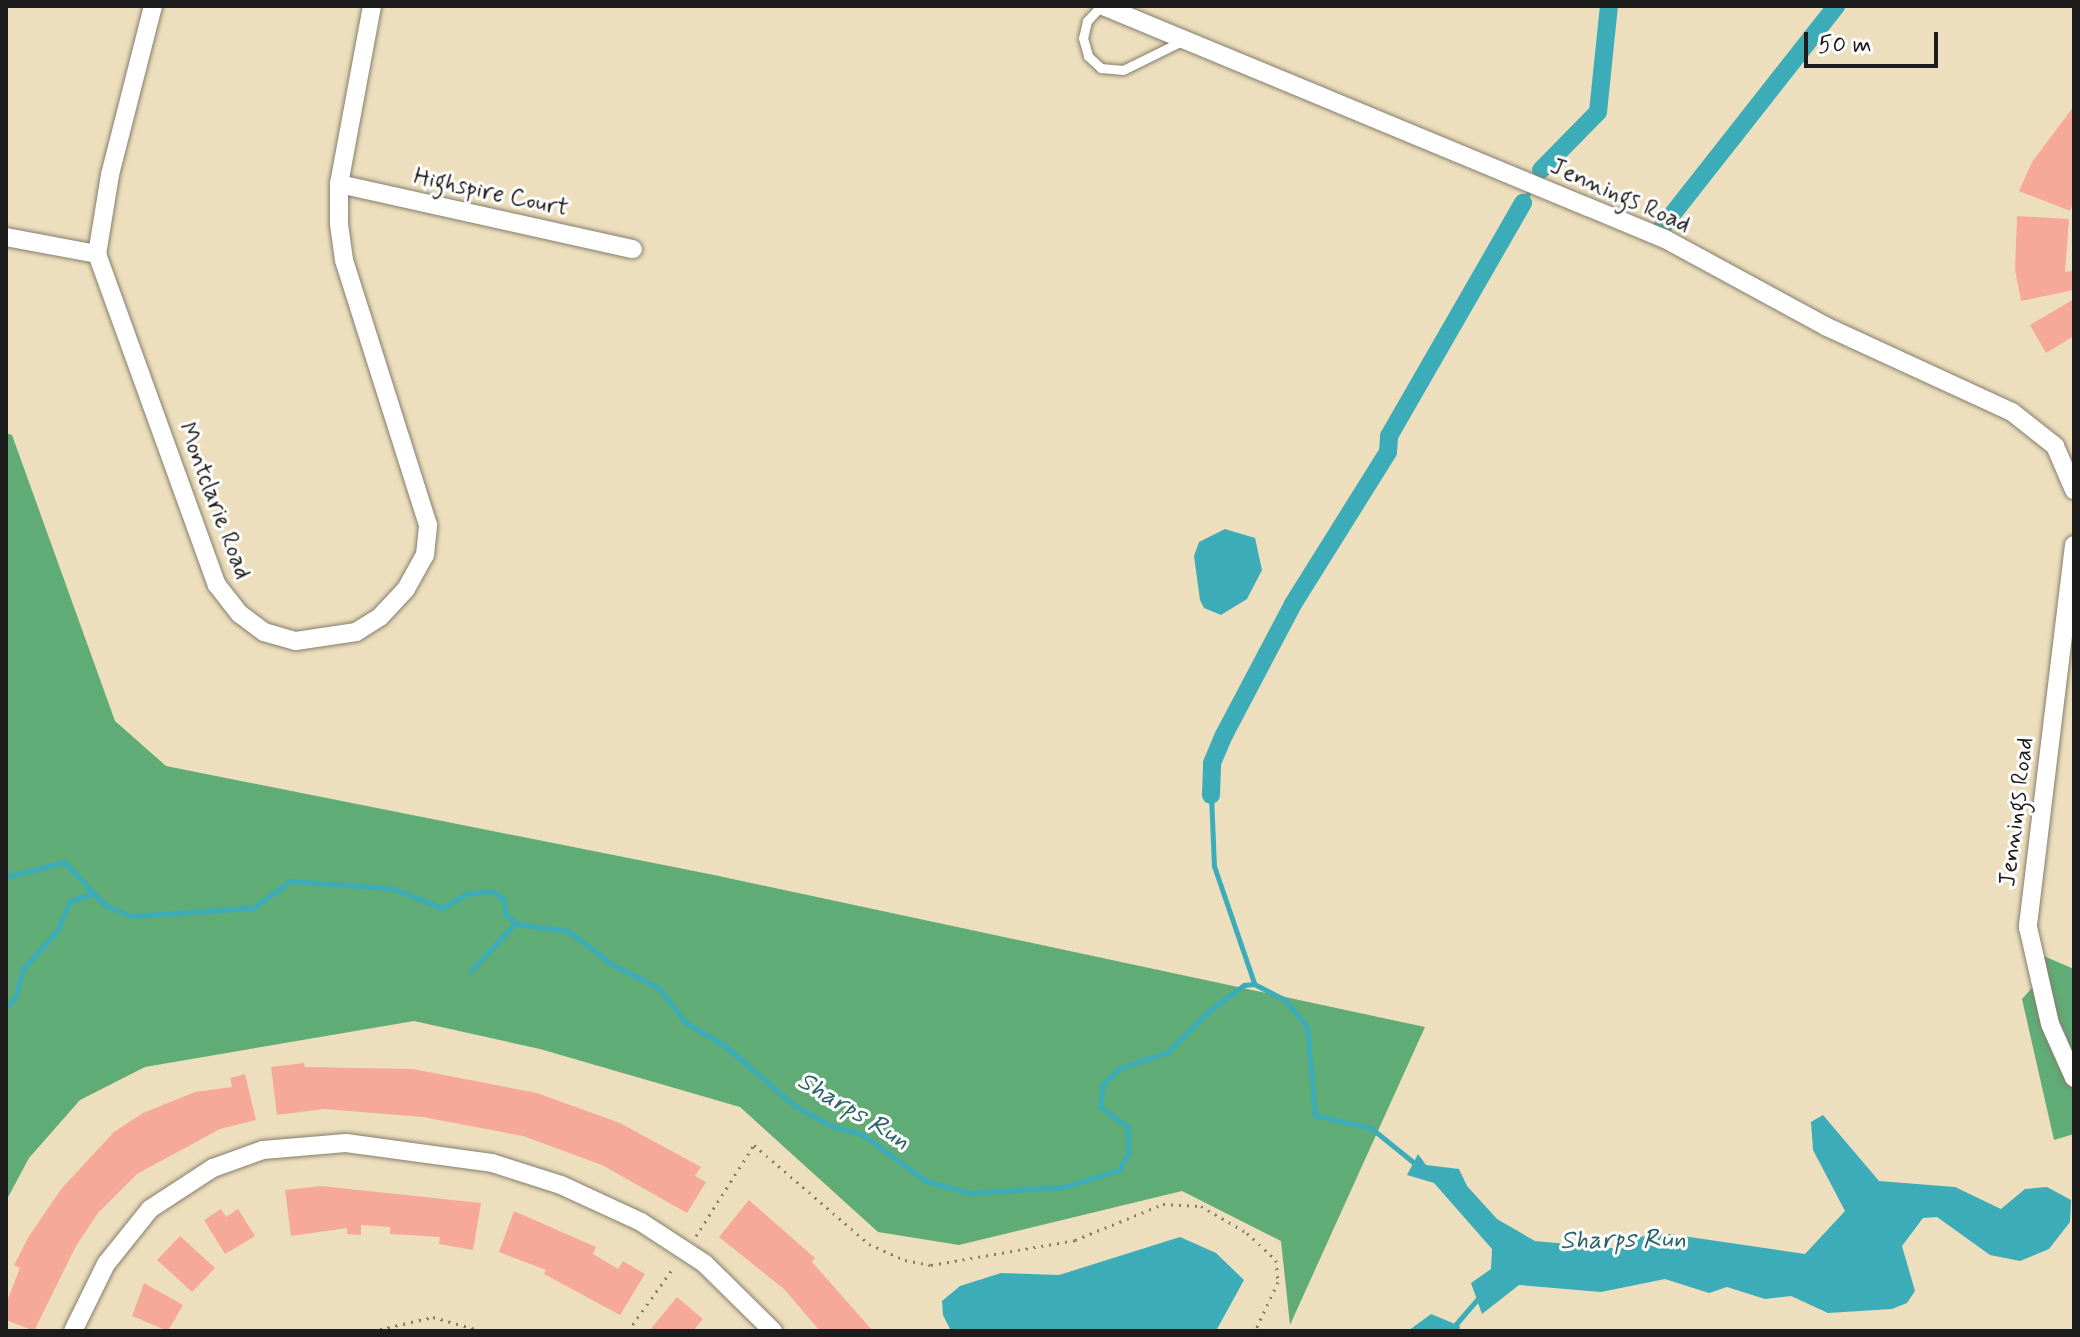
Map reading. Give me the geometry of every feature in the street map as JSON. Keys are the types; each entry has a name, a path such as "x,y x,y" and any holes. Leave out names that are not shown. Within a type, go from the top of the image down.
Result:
{"street":[{"name":"Montclarie Road","path":"153,6 110,175 97,254 217,585 240,614 264,632 296,641 356,632 406,589 425,555 428,525 344,260 339,184 372,6"},
{"name":"Jennings Road","path":"1102,6 1665,239 1825,326 2012,412 2055,446 2074,490"},
{"name":"Highspire Court","path":"339,184 633,249"},
{"path":"6,237 97,254"},
{"name":"Jennings Road","path":"2074,545 2070,622 2028,927 2050,1024 2074,1078"},
{"path":"73,1331 106,1264 150,1209 213,1168 263,1150 346,1143 492,1163 561,1185 641,1222 704,1263 773,1331"}],"lane":[{"path":"1102,6 1087,21 1083,38 1088,56 1101,68 1123,70 1184,40"}],"path":[{"path":"692,1242 754,1145 861,1238 905,1260 931,1265 1075,1240 1163,1204 1201,1206 1247,1233 1276,1260 1278,1282 1255,1331"},
{"path":"628,1331 671,1271"},
{"path":"372,1331 433,1317 482,1331"}],"green space":[{"path":"6,433 12,435 115,721 166,766 714,875 1425,1027 1290,1325 1281,1241 1182,1191 959,1245 878,1232 740,1107 540,1049 414,1021 145,1067 80,1100 29,1158 6,1201"},
{"path":"2032,951 2074,969 2074,1134 2054,1140 2022,999 2039,980"}],"water":[{"path":"1225,529 1255,538 1262,570 1247,599 1221,615 1204,608 1200,600 1194,556 1199,542"},
{"path":"1823,1115 1879,1181 1955,1187 2001,1209 2025,1189 2047,1187 2071,1200 2070,1222 2049,1249 2020,1261 1990,1255 1937,1217 1923,1218 1902,1246 1915,1291 1907,1303 1892,1309 1828,1313 1791,1296 1765,1299 1727,1287 1709,1293 1665,1279 1601,1292 1519,1285 1482,1314 1471,1283 1491,1269 1492,1249 1434,1183 1407,1175 1418,1154 1426,1165 1459,1169 1467,1186 1497,1219 1535,1241 1621,1249 1638,1237 1669,1234 1805,1254 1845,1211 1813,1150 1811,1122"},
{"path":"1180,1237 1216,1253 1244,1280 1216,1331 951,1331 943,1315 942,1301 960,1286 1001,1273 1059,1275"},
{"path":"1431,1314 1460,1326 1459,1331 1408,1331"}],"building":[{"path":"2074,106 2074,201 2070,211 2019,191 2032,162"},
{"path":"2017,216 2069,219 2065,272 2072,271 2074,290 2021,301 2015,270"},
{"path":"2074,299 2074,336 2046,353 2030,325"},
{"path":"304,1063 305,1067 413,1069 537,1093 620,1123 701,1167 695,1176 706,1182 687,1213 602,1165 523,1136 423,1117 324,1109 277,1115 271,1067"},
{"path":"245,1074 256,1120 220,1129 137,1174 98,1213 76,1246 34,1331 6,1320 6,1304 20,1268 14,1265 29,1236 62,1188 114,1132 143,1113 195,1092 232,1087 230,1078"},
{"path":"321,1186 481,1203 473,1250 439,1244 440,1237 390,1234 390,1227 361,1225 361,1235 347,1234 347,1228 291,1236 285,1190"},
{"path":"749,1200 815,1258 812,1262 873,1331 820,1331 784,1289 719,1237"},
{"path":"221,1209 226,1217 238,1209 255,1236 225,1254 204,1220"},
{"path":"514,1211 596,1247 593,1254 618,1269 623,1261 645,1274 620,1315 544,1274 546,1270 499,1252"},
{"path":"180,1236 215,1268 192,1292 157,1260"},
{"path":"144,1283 183,1305 168,1331 132,1316"},
{"path":"677,1297 703,1319 693,1331 649,1331"}],"waterway":[{"path":"1541,170 1598,112 1609,6"},
{"path":"1660,230 1836,6"},
{"path":"1523,203 1531,188"},
{"path":"1211,795 1212,763 1224,735 1293,604 1388,452 1389,436 1523,203"},
{"path":"1211,795 1214,866 1254,983"},
{"name":"Sharps Run","path":"6,877 64,862 105,905 131,916 253,908 290,881 391,888 442,908 466,894 491,891 503,898 506,915 517,924 568,931 613,965 659,988 685,1022 725,1046 795,1106 829,1125 863,1135 926,1181 970,1193 1064,1187 1119,1170 1128,1154 1128,1127 1100,1107 1103,1084 1120,1068 1168,1052 1210,1010 1244,985 1254,984 1284,999 1307,1026 1315,1115 1371,1128 1418,1166"},
{"path":"6,1007 15,998 23,969 57,931 70,901 92,894"},
{"path":"471,971 515,923"},
{"path":"1450,1331 1480,1296"}]}
